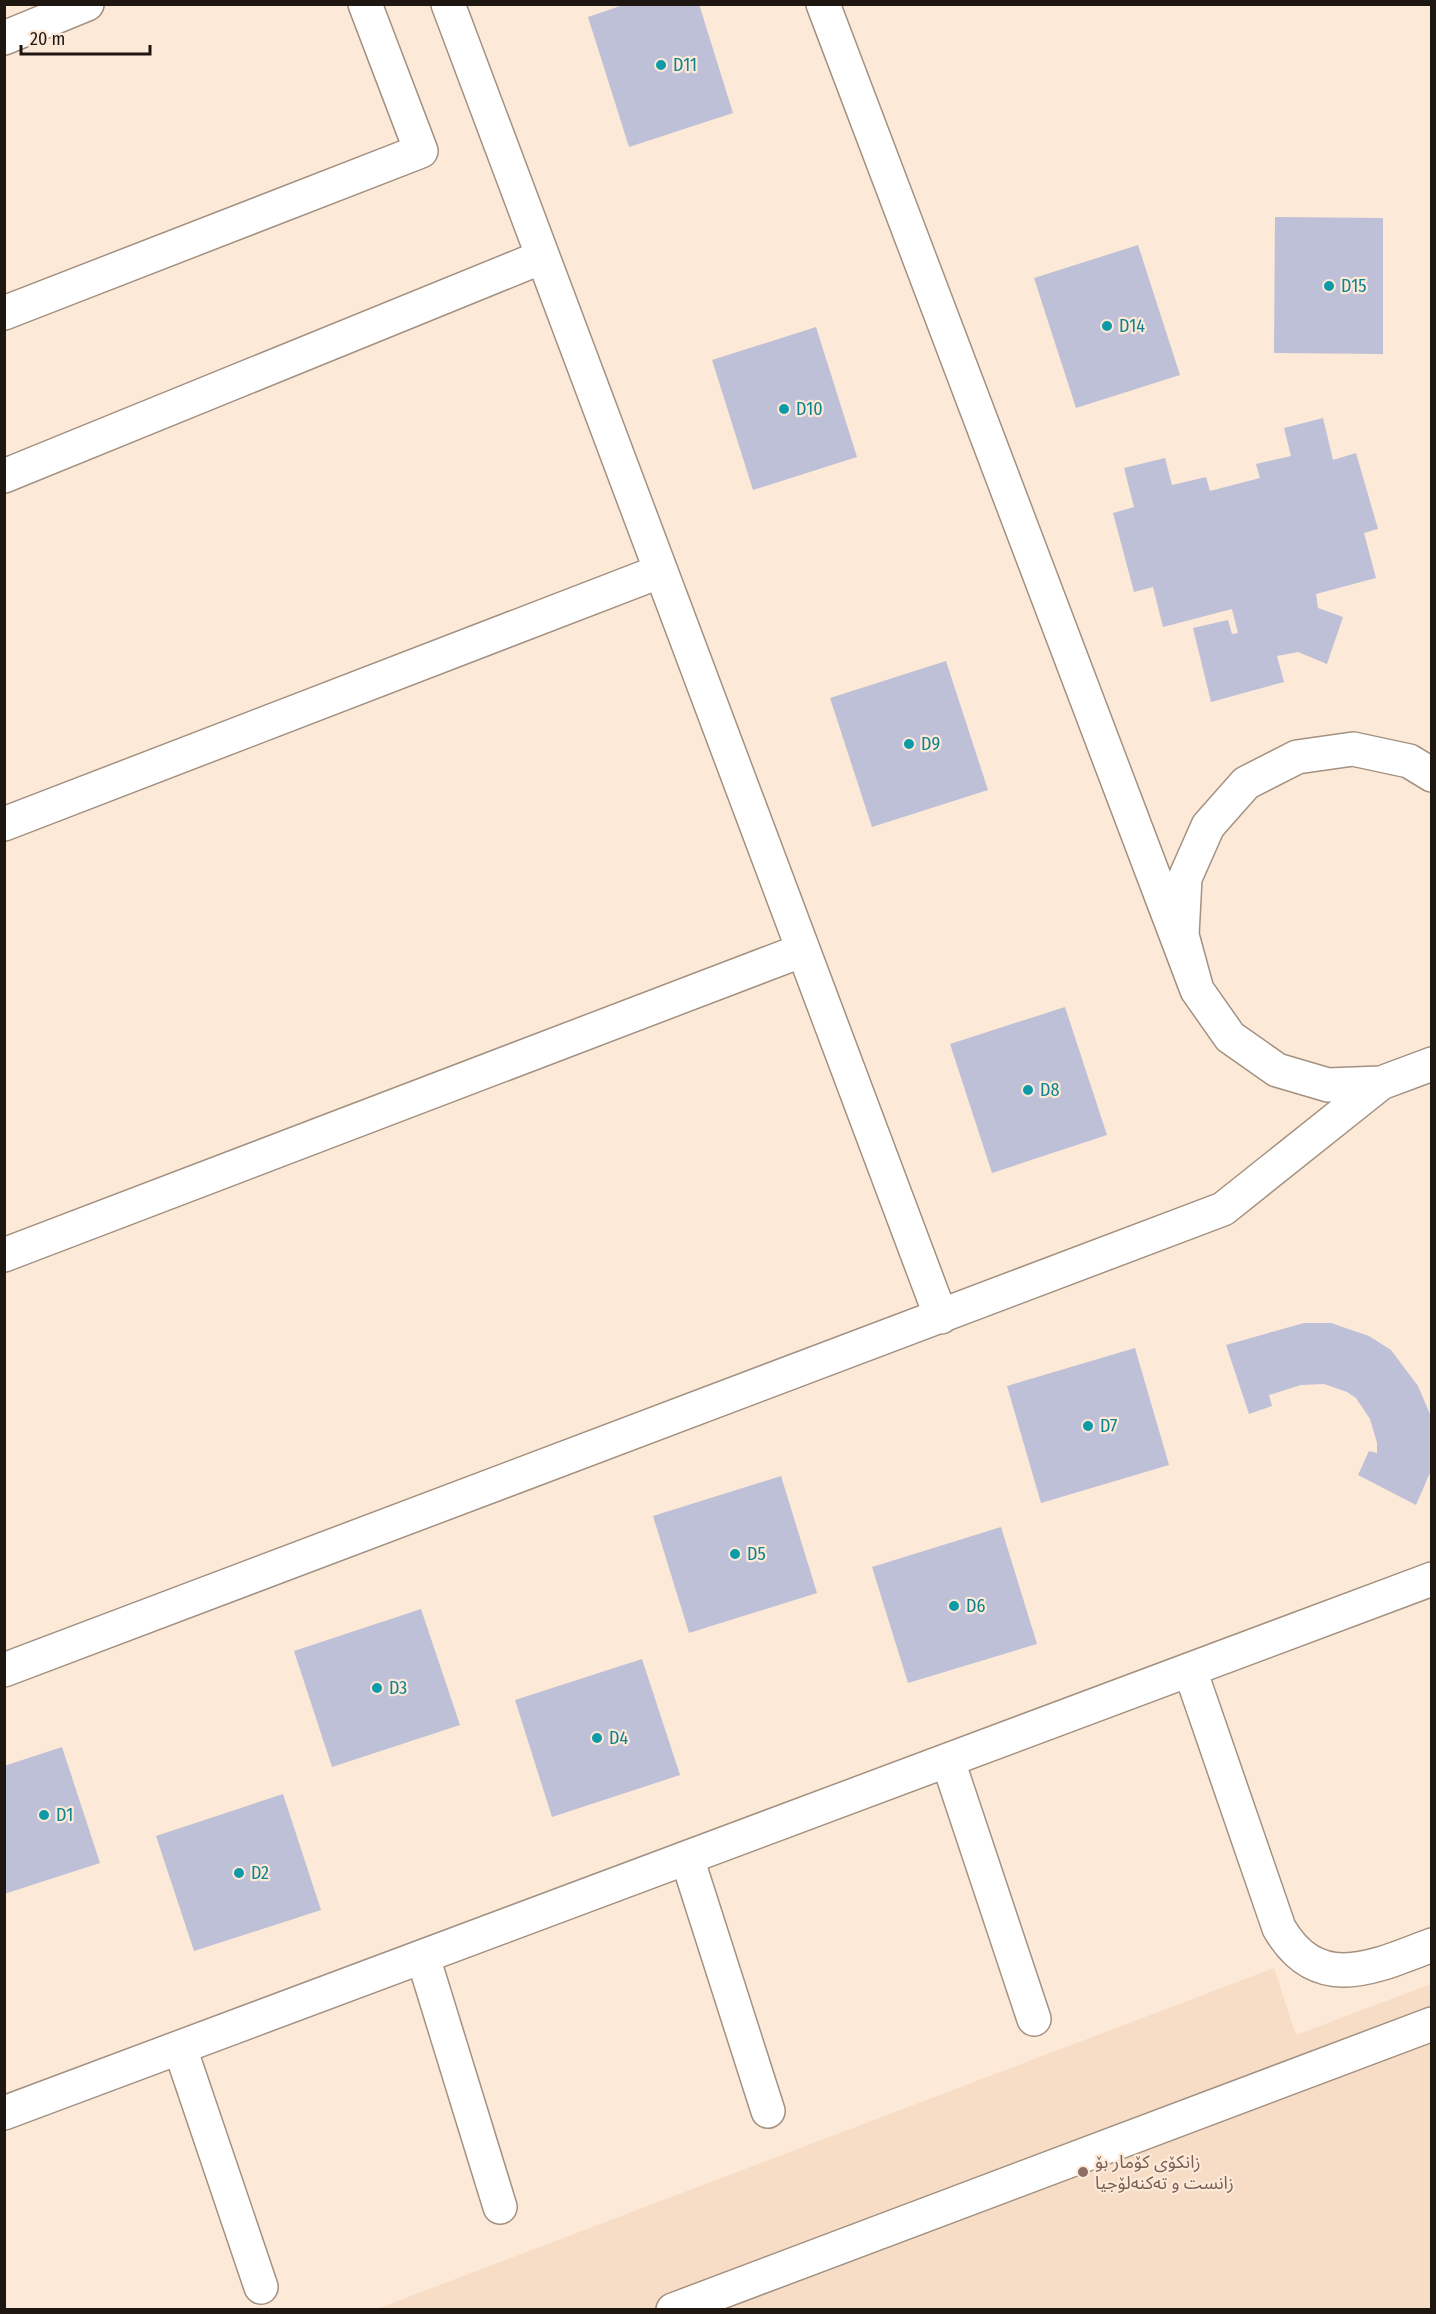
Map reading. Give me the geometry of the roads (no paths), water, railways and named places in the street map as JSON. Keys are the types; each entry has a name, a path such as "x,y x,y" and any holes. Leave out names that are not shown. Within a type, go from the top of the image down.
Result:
{"street":[{"path":"4,38 87,4"},
{"path":"4,313 421,151 365,4"},
{"path":"448,4 941,1317"},
{"path":"823,4 1197,990 1230,1037 1277,1070 1328,1085 1381,1083 1431,1065"},
{"path":"4,476 542,257"},
{"path":"4,824 660,571"},
{"path":"1197,990 1182,935 1185,878 1208,826 1246,783 1297,757 1353,749 1409,761 1431,775"},
{"path":"4,1255 803,950"},
{"path":"4,1670 1223,1209 1381,1083"},
{"path":"4,2114 1431,1579"},
{"path":"1190,1670 1279,1928 1298,1955 1328,1970 1348,1971 1366,1968 1431,1945"},
{"path":"948,1761 1034,2019"},
{"path":"687,1858 768,2111"},
{"path":"423,1957 500,2207"},
{"path":"673,2310 1431,2024"},
{"path":"180,2048 261,2287"}],"place":[{"name":"D11","path":"661,65"},
{"name":"D15","path":"1329,286"},
{"name":"D14","path":"1107,326"},
{"name":"D10","path":"784,409"},
{"name":"D9","path":"909,744"},
{"name":"D8","path":"1028,1090"},
{"name":"D7","path":"1088,1426"},
{"name":"D5","path":"735,1554"},
{"name":"D6","path":"954,1606"},
{"name":"D3","path":"377,1688"},
{"name":"D4","path":"597,1738"},
{"name":"D1","path":"44,1815"},
{"name":"D2","path":"239,1873"},
{"name":"زانکۆی کۆمار بۆ زانست و تەکنەلۆجیا","path":"1083,2172"}]}
